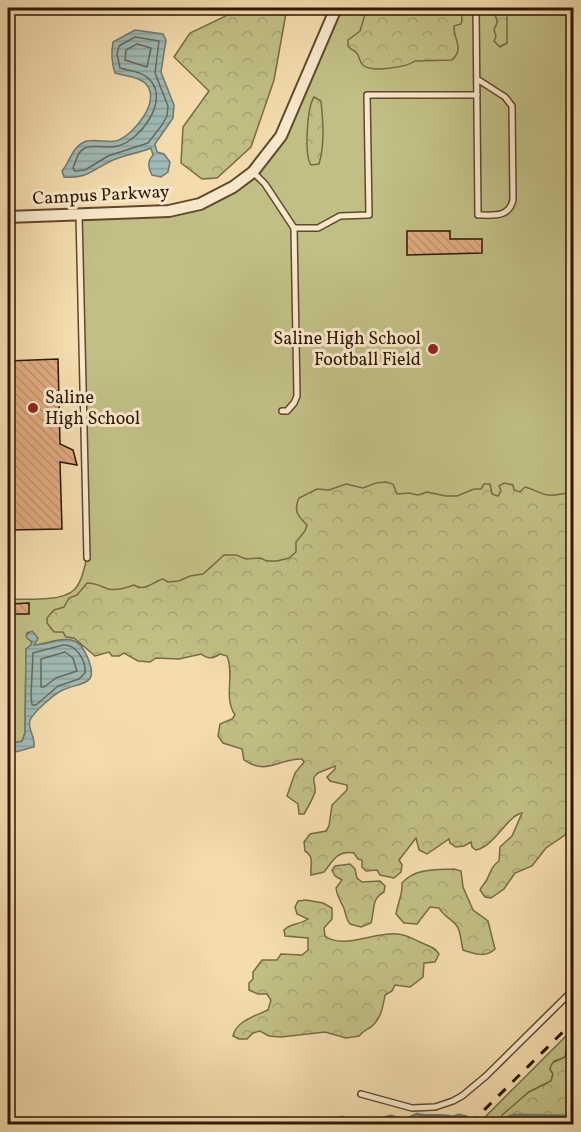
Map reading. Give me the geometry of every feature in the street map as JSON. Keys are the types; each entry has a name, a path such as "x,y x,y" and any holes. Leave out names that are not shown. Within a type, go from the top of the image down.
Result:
{"street":[{"name":"Campus Parkway","path":"8,217 155,212 186,208 225,192 253,172 270,152 285,128 336,8"}],"lane":[{"path":"476,8 478,215 502,214 510,209 513,200 512,106 505,97 477,79"},
{"path":"294,228 318,228 340,216 369,215 367,95 477,95"},
{"path":"253,172 265,184 294,228 297,396 287,411 282,411"},
{"path":"79,215 87,558"},
{"path":"361,1094 412,1108 435,1107 453,1101 486,1076 573,989"}],"green space":[{"path":"234,8 287,8 274,80 251,147 217,178 202,179 181,163 183,127 209,91 174,57 190,33 230,14"},
{"path":"336,8 573,8 573,504 376,645 81,646 64,639 35,645 34,642 37,640 35,634 29,632 27,633 32,644 26,649 25,733 22,741 17,744 8,744 8,599 42,599 68,594 79,583 87,558 79,215 155,212 215,198 270,152"},
{"path":"367,8 461,8 461,24 454,26 458,47 456,56 452,60 415,61 389,68 367,67 362,64 356,52 348,46 348,40 360,31"},
{"path":"507,8 507,43 500,47 494,41 497,21 492,10"},
{"path":"314,97 321,101 323,141 319,164 311,165 307,131"},
{"path":"386,482 393,484 397,494 418,495 427,492 457,496 474,489 481,489 484,484 490,484 492,494 498,496 501,491 499,486 504,483 513,485 514,490 520,492 525,487 548,495 573,493 573,821 565,835 546,848 532,866 515,873 504,889 491,898 485,897 480,890 493,866 499,861 500,847 512,836 522,813 511,819 489,843 476,850 472,847 471,842 456,847 450,843 449,839 427,854 419,850 416,838 399,860 402,865 401,872 394,878 380,875 377,870 366,871 362,867 362,860 358,859 354,853 339,855 324,872 311,875 311,859 305,851 304,842 310,834 326,831 332,805 347,790 347,785 330,781 327,777 335,766 318,773 314,777 313,797 304,814 299,814 298,804 287,796 295,773 304,762 302,759 267,766 252,765 244,760 242,749 223,743 218,736 220,724 232,719 235,715 230,701 230,671 227,656 220,654 210,658 201,654 179,659 156,658 150,662 138,661 124,653 112,656 109,652 95,656 74,638 66,637 63,632 54,632 47,623 47,618 54,610 64,607 69,598 77,595 87,583 111,590 134,585 148,586 163,579 168,582 179,581 203,574 224,555 236,555 246,559 260,558 267,561 289,558 296,552 296,542 307,525 297,513 296,506 299,498 317,489 329,490 346,484 363,488"},
{"path":"350,864 355,869 357,878 362,882 380,881 385,886 384,892 375,901 371,923 361,927 350,924 347,920 336,888 342,880 335,876 332,870 335,866"},
{"path":"454,869 461,871 463,887 473,910 488,921 495,949 488,954 476,954 463,950 457,926 439,908 430,907 417,924 404,923 396,914 402,883 407,878 419,872"},
{"path":"298,901 323,903 332,908 332,919 324,928 325,936 332,940 350,941 398,934 431,947 439,954 435,962 424,963 423,977 410,987 395,985 392,991 385,995 379,1017 359,1036 346,1038 325,1032 281,1037 269,1036 260,1031 253,1033 247,1039 233,1036 242,1023 268,1010 271,1000 267,994 258,994 249,990 253,972 262,960 277,960 281,954 302,955 308,950 308,938 285,936 284,930 308,919 297,914 295,907"},
{"path":"573,1029 573,1044 565,1057 554,1061 550,1069 553,1074 551,1081 529,1092 501,1117 506,1124 478,1124"},
{"path":"573,1044 573,1122 506,1124 502,1121 502,1115 529,1092 551,1081 552,1064 565,1057 566,1050"},
{"path":"573,1122 573,1124 506,1124"}],"water":[{"path":"135,30 163,34 166,40 161,72 174,105 173,118 155,144 157,152 164,154 170,162 168,172 161,177 152,175 149,165 153,155 151,148 114,160 83,176 64,177 62,171 80,144 95,140 116,141 123,138 137,125 148,108 150,90 145,83 115,73 113,65 113,42"},
{"path":"32,631 38,638 34,645 64,640 76,642 87,656 92,674 86,682 54,696 32,717 29,723 34,747 8,754 8,744 22,741 25,733 26,649 32,642 26,635"}],"building":[{"path":"407,231 450,231 450,239 482,239 482,253 407,255"},
{"name":"Saline High School","path":"58,359 60,444 73,450 77,465 60,462 62,529 8,530 8,361"},
{"path":"29,603 29,614 11,614 11,604"}],"waterway":[{"path":"296,1124 316,1119 337,1122 342,1117 347,1120 375,1120 391,1116 404,1120 417,1114 467,1117"},
{"path":"488,1120 503,1119 514,1115 574,1116"}],"railway":[{"path":"470,1124 574,1021"}],"place":[{"name":"Saline High School Football Field","path":"433,349"},
{"name":"Saline High School","path":"33,408"}]}
